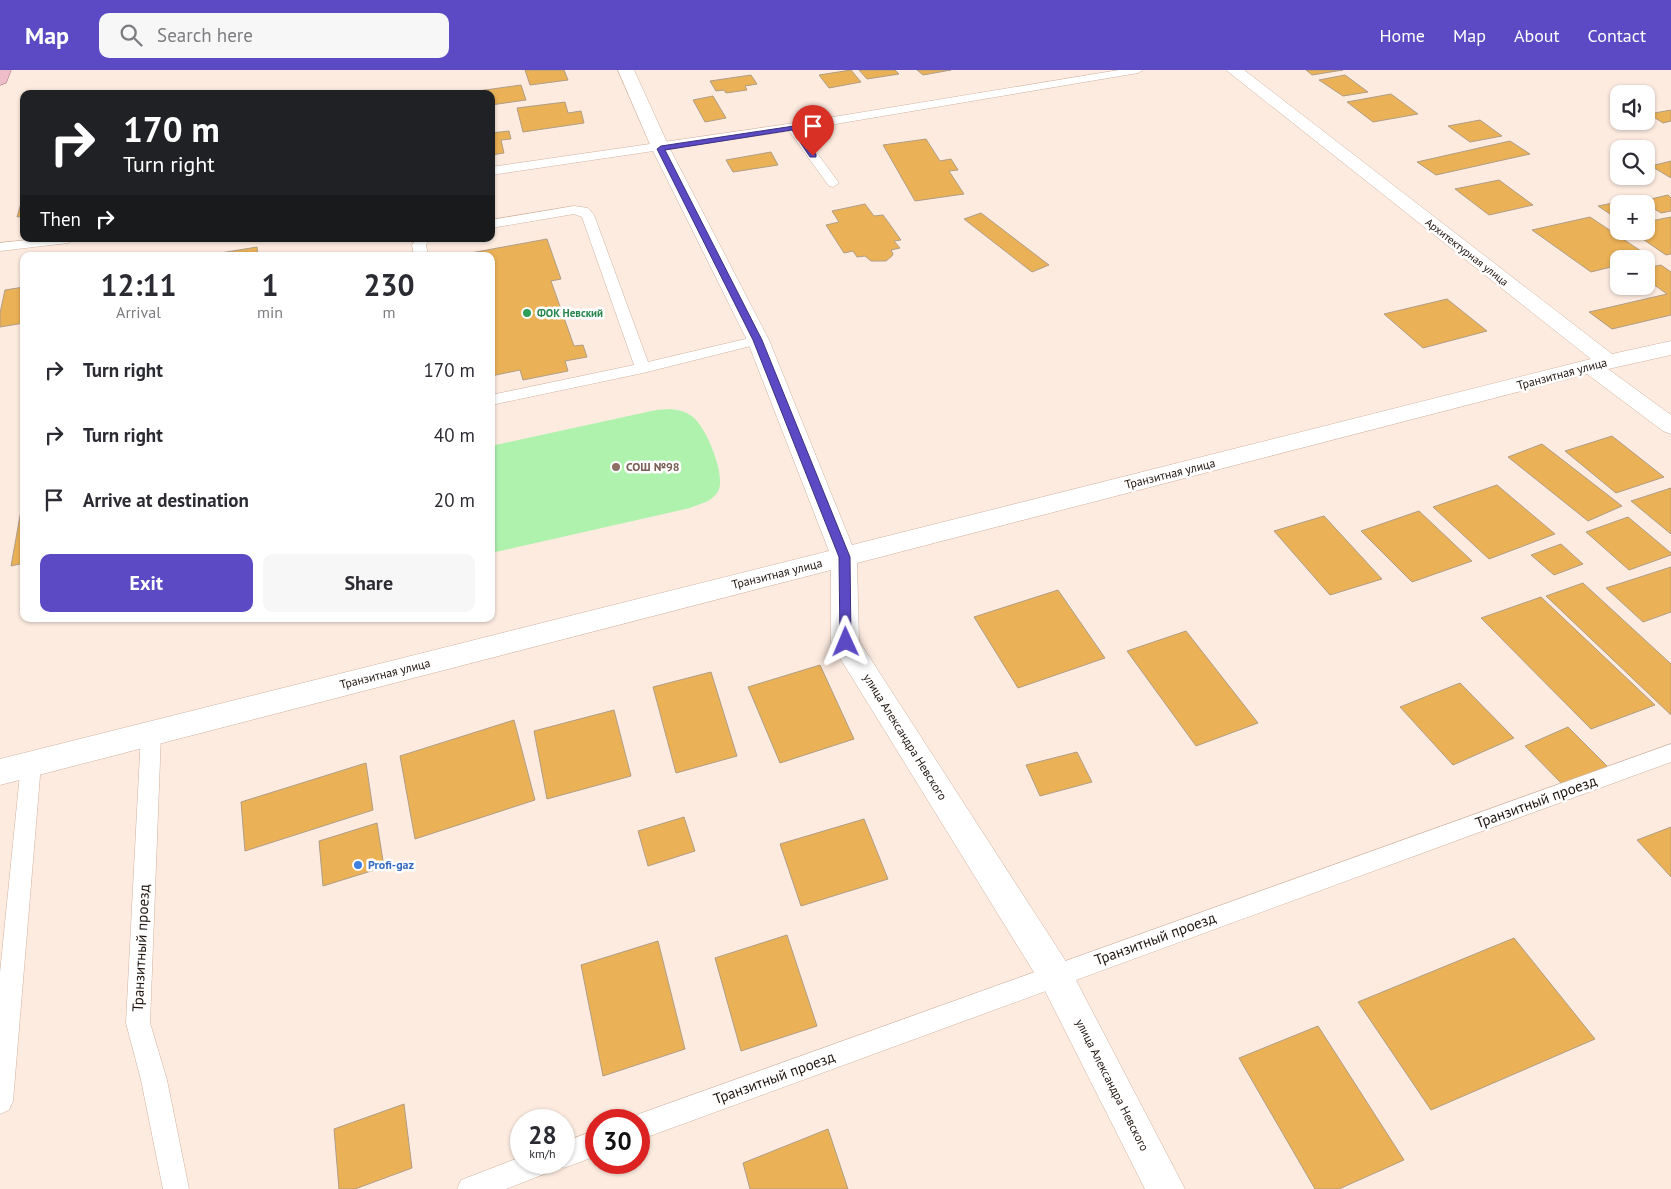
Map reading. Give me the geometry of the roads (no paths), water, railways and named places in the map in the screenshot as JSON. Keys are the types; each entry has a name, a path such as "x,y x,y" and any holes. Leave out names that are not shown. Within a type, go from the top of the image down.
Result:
{"main road":[{"path":"0,80 3,70"}],"street":[{"name":"улица Александра Невского","path":"626,70 661,149 758,340 844,557 846,642 1055,975 1166,1189"},
{"name":"Архитектурная улица","path":"1234,70 1600,365 1671,426"},
{"name":"Транзитная улица","path":"0,772 1671,348"}],"lane":[{"path":"495,170 661,149 942,105 1138,70"},
{"path":"794,128 833,183"},
{"path":"495,223 574,210 583,211 588,215 643,368"},
{"path":"0,248 45,242"},
{"path":"495,399 643,368 758,340"},
{"name":"Транзитный проезд","path":"151,734 138,1024 154,1080 176,1189"},
{"name":"Транзитный проезд","path":"650,1123 1671,753"},
{"path":"0,1101 31,764"},
{"path":"470,1189 511,1174"}],"place":[{"name":"ФОК Невский","path":"527,313"},
{"name":"СОШ №98","path":"616,467"},
{"name":"Profi-gaz","path":"358,865"}]}
